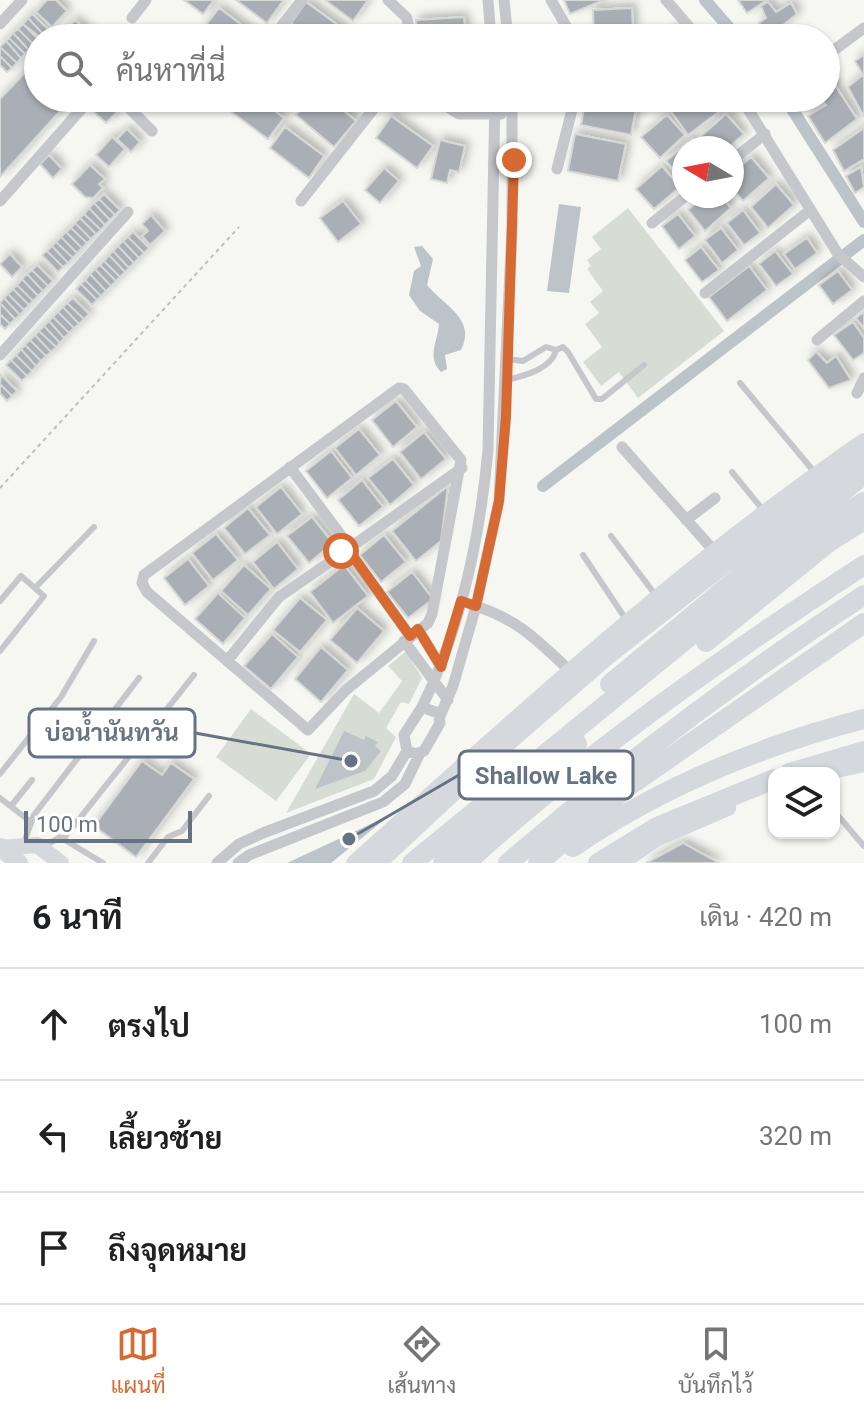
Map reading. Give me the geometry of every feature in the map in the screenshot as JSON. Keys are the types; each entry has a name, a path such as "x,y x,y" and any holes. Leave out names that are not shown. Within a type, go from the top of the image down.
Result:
{"highway":[{"path":"376,863 492,755 606,656 864,454"},
{"path":"437,854 583,708 864,474"},
{"path":"528,765 820,530 864,502"},
{"path":"412,863 437,854 526,791 558,759 829,542 864,520"},
{"path":"466,863 570,774 701,673 864,565"},
{"path":"508,863 584,797 722,692 864,595"},
{"path":"538,863 626,788 864,623"},
{"path":"550,863 590,835 684,782 800,736 864,719"},
{"path":"809,767 864,751"},
{"path":"598,863 657,827 768,781"}],"main road":[{"path":"0,848 21,854"}],"street":[{"path":"132,18 146,0"},
{"path":"283,24 302,0"},
{"path":"388,0 407,18 408,24"},
{"path":"488,0 490,24"},
{"path":"504,0 507,24"},
{"path":"551,0 565,24"},
{"path":"666,0 687,24"},
{"path":"0,24 16,2"},
{"path":"840,46 864,28"},
{"path":"0,201 79,112"},
{"path":"133,112 152,131"},
{"path":"301,201 371,112"},
{"path":"456,112 497,116 502,112"},
{"path":"238,863 249,855 383,802 405,784 413,753 404,735 422,707 441,667 461,601 483,504 488,450 497,112"},
{"path":"217,863 239,844 374,791 392,776 440,723 476,606 499,501 507,380 512,112"},
{"path":"557,169 571,112"},
{"path":"750,112 809,211 834,247 859,274"},
{"path":"744,151 765,134"},
{"path":"652,223 672,207"},
{"path":"705,293 809,211"},
{"path":"0,355 128,212"},
{"path":"817,340 864,301"},
{"path":"857,393 864,378"},
{"path":"402,388 459,453 462,468 432,614 346,690 308,730 147,592 142,583 144,575 290,467 402,388"},
{"path":"354,863 569,670 715,552 864,441"},
{"path":"622,447 715,552"},
{"path":"290,467 343,538"},
{"path":"227,661 279,597 357,551 358,542 462,468"},
{"path":"686,520 715,498"},
{"path":"358,542 351,536 343,538 339,545 411,635 441,667"},
{"path":"461,601 522,626 569,670"},
{"path":"411,635 434,684 448,700"},
{"path":"422,707 440,716"},
{"path":"840,769 864,764"},
{"path":"621,863 656,839 768,792"},
{"path":"385,836 404,846 437,854"},
{"path":"21,854 42,848 61,863"}],"lane":[{"path":"507,359 523,361 546,347 556,350 563,347 596,399 602,399 644,365"},
{"path":"507,380 552,361 556,350"},
{"path":"740,383 816,474"},
{"path":"732,472 766,513"},
{"path":"35,588 94,527"},
{"path":"611,536 658,599"},
{"path":"583,555 629,624"},
{"path":"0,601 21,576 44,596 0,651"},
{"path":"0,774 61,697 94,641"},
{"path":"64,838 194,675"},
{"path":"21,854 31,822 139,678"},
{"path":"11,806 32,780"},
{"path":"148,863 168,837 182,831 209,796"},
{"path":"0,798 31,822"},
{"path":"840,818 864,846"},
{"path":"42,848 54,838 64,838 103,863"}],"path":[{"path":"0,488 239,227"}],"shaded area":[{"path":"559,204 581,207 569,293 547,291"},
{"path":"628,208 724,331 638,398 619,372 601,386 583,362 602,347 585,324 599,313 590,302 603,291 587,269 591,266 587,260 601,249 592,237"},
{"path":"422,246 433,259 427,285 456,313 465,330 461,350 445,355 447,369 441,372 434,361 439,324 420,311 409,295 414,271 421,266 414,247"},
{"path":"406,651 422,678 409,704 401,702 386,728 396,737 374,779 286,813 354,694 379,713 402,681 388,666"},
{"path":"251,709 311,754 276,801 216,757"},
{"path":"344,731 364,740 366,736 378,742 375,746 381,751 365,771 315,789"},
{"path":"390,815 331,863 287,863"}],"building":[{"path":"47,0 56,0 67,11 55,24 49,24 36,12"},
{"path":"184,0 214,0 203,14"},
{"path":"236,0 281,0 283,1 267,23"},
{"path":"325,0 368,0 353,21"},
{"path":"564,0 604,0 570,14"},
{"path":"738,0 767,0 747,13"},
{"path":"306,2 336,24 292,24"},
{"path":"768,2 776,12 791,3 797,14 784,24 760,24 766,18 761,6"},
{"path":"219,8 241,24 207,24"},
{"path":"632,8 633,24 594,24 593,10"},
{"path":"32,14 43,24 34,24 28,18"},
{"path":"464,17 465,24 416,24 416,20"},
{"path":"18,29 24,35 24,45 13,33"},
{"path":"13,33 24,45 24,53 9,38"},
{"path":"9,38 24,55 21,58 6,41"},
{"path":"6,41 21,58 17,63 0,47"},
{"path":"0,47 17,63 12,68 0,56"},
{"path":"864,55 864,117 848,87 863,75 855,61"},
{"path":"0,56 12,68 7,72 0,65"},
{"path":"24,74 24,112 59,112 0,177 0,99"},
{"path":"840,93 857,119 825,143 808,116 815,112 840,112"},
{"path":"94,112 117,112 106,123"},
{"path":"232,112 276,112 284,118 268,139"},
{"path":"298,112 345,112 356,121 334,147 296,115"},
{"path":"583,112 635,112 631,135 581,125"},
{"path":"672,112 718,112 688,135"},
{"path":"726,114 744,134 742,136 701,136"},
{"path":"667,115 685,135 672,136 672,147 660,158 641,137"},
{"path":"391,116 433,146 417,168 376,138"},
{"path":"285,127 324,156 309,178 270,148"},
{"path":"864,128 864,159 844,171 833,150"},
{"path":"127,129 140,142 131,152 117,139"},
{"path":"575,134 626,144 618,181 568,171"},
{"path":"112,137 125,149 109,167 96,155"},
{"path":"440,140 465,146 459,172 450,170 447,183 431,179"},
{"path":"49,155 62,169 53,178 40,164"},
{"path":"751,157 769,178 744,200 744,163"},
{"path":"90,165 105,179 99,184 103,188 93,198 85,197 72,184"},
{"path":"662,166 672,178 672,194 654,209 636,189"},
{"path":"861,167 864,187 855,193 846,176"},
{"path":"384,168 399,181 380,203 365,190"},
{"path":"776,184 794,205 768,228 751,207"},
{"path":"104,194 120,210 115,215 99,199"},
{"path":"99,199 115,215 110,220 94,203"},
{"path":"343,201 361,224 338,242 320,218"},
{"path":"94,203 110,220 105,225 89,208"},
{"path":"89,208 105,225 101,230 84,214"},
{"path":"690,208 731,208 705,231 688,210"},
{"path":"743,210 760,233 744,245 727,223"},
{"path":"84,214 101,230 96,234 80,218"},
{"path":"678,214 695,236 679,249 662,226"},
{"path":"151,215 165,231 150,245 142,236 148,231 142,224"},
{"path":"80,218 96,234 91,239 75,223"},
{"path":"75,223 91,239 87,243 71,228"},
{"path":"71,228 87,243 82,248 66,232"},
{"path":"721,228 738,250 722,263 705,240"},
{"path":"66,232 82,248 77,253 61,237"},
{"path":"133,232 149,248 144,253 128,237"},
{"path":"61,237 77,253 73,258 56,242"},
{"path":"128,237 144,253 139,258 123,241"},
{"path":"807,238 817,253 795,269 784,254"},
{"path":"123,241 139,258 134,263 118,246"},
{"path":"56,242 73,258 68,263 52,246"},
{"path":"52,246 68,263 63,267 47,251"},
{"path":"118,246 134,263 129,268 113,251"},
{"path":"701,247 719,270 702,282 685,260"},
{"path":"47,251 63,267 58,272 42,255"},
{"path":"113,251 129,268 125,272 109,255"},
{"path":"775,251 793,274 776,286 759,264"},
{"path":"10,254 22,267 12,277 0,264"},
{"path":"109,255 125,272 120,277 104,261"},
{"path":"104,261 120,277 116,281 100,265"},
{"path":"37,265 53,281 48,286 32,270"},
{"path":"100,265 116,281 111,286 95,269"},
{"path":"749,266 767,290 727,321 709,297"},
{"path":"95,269 111,286 106,291 90,274"},
{"path":"32,270 48,286 43,291 27,274"},
{"path":"838,271 852,290 833,304 819,285"},
{"path":"27,274 43,291 38,296 22,279"},
{"path":"90,274 106,291 101,296 85,280"},
{"path":"22,279 38,296 33,301 17,285"},
{"path":"85,280 101,296 97,300 81,284"},
{"path":"81,284 97,300 92,305 76,289"},
{"path":"17,285 33,301 29,305 13,289"},
{"path":"13,289 29,305 24,310 8,294"},
{"path":"8,294 24,310 20,315 4,298"},
{"path":"4,298 20,315 15,319 0,303"},
{"path":"73,298 89,314 84,319 67,303"},
{"path":"0,303 15,319 10,324 0,314"},
{"path":"67,303 84,319 79,324 63,307"},
{"path":"63,307 79,324 74,328 58,312"},
{"path":"58,312 74,328 69,333 53,317"},
{"path":"864,312 864,328 856,318"},
{"path":"0,314 10,324 5,329 0,324"},
{"path":"53,317 69,333 64,338 49,321"},
{"path":"49,321 64,338 60,343 44,326"},
{"path":"853,322 864,338 864,353 853,360 834,335"},
{"path":"44,326 60,343 56,347 39,331"},
{"path":"39,331 56,347 51,352 35,335"},
{"path":"35,335 51,352 46,356 30,340"},
{"path":"30,340 46,356 41,361 25,345"},
{"path":"25,345 41,361 36,366 21,349"},
{"path":"21,349 36,366 32,371 16,355"},
{"path":"816,352 827,363 836,356 851,380 829,388 808,360"},
{"path":"16,355 32,371 27,376 11,360"},
{"path":"11,360 27,376 22,381 6,365"},
{"path":"1,375 17,391 12,396 0,384"},
{"path":"0,384 12,396 7,401 0,393"},
{"path":"396,401 417,427 393,447 372,420"},
{"path":"359,429 380,455 356,475 335,448"},
{"path":"424,432 446,459 421,479 400,452"},
{"path":"331,451 352,478 327,498 306,471"},
{"path":"393,459 414,485 390,505 368,478"},
{"path":"362,480 383,507 359,526 338,500"},
{"path":"448,486 441,541 416,561 392,531"},
{"path":"281,487 302,514 277,534 256,507"},
{"path":"248,508 270,535 245,554 224,528"},
{"path":"312,517 333,543 309,563 287,536"},
{"path":"216,534 238,560 213,580 192,553"},
{"path":"384,535 406,562 381,582 360,555"},
{"path":"277,542 298,569 274,589 253,562"},
{"path":"188,559 209,586 185,605 164,578"},
{"path":"244,565 271,589 248,615 221,591"},
{"path":"344,565 368,596 333,623 310,592"},
{"path":"412,572 433,599 408,618 387,592"},
{"path":"218,593 245,618 223,644 195,619"},
{"path":"300,598 327,620 300,652 273,630"},
{"path":"357,608 384,631 357,663 330,640"},
{"path":"272,634 298,657 271,689 244,666"},
{"path":"321,647 348,670 321,702 295,679"},
{"path":"142,761 162,775 171,763 194,779 136,857 94,826"},
{"path":"683,843 719,863 646,863"}],"waterway":[{"path":"705,0 726,24"},
{"path":"794,112 864,222"},
{"path":"543,486 864,240"}],"place":[{"name":"บ่อน้ำนันทวัน","path":"351,761"},
{"name":"Shallow Lake","path":"349,839"}],"route":[{"path":"341,551 347,556 352,555 410,636 418,629 441,667 461,601 476,606 499,501 506,417 514,160"}]}
